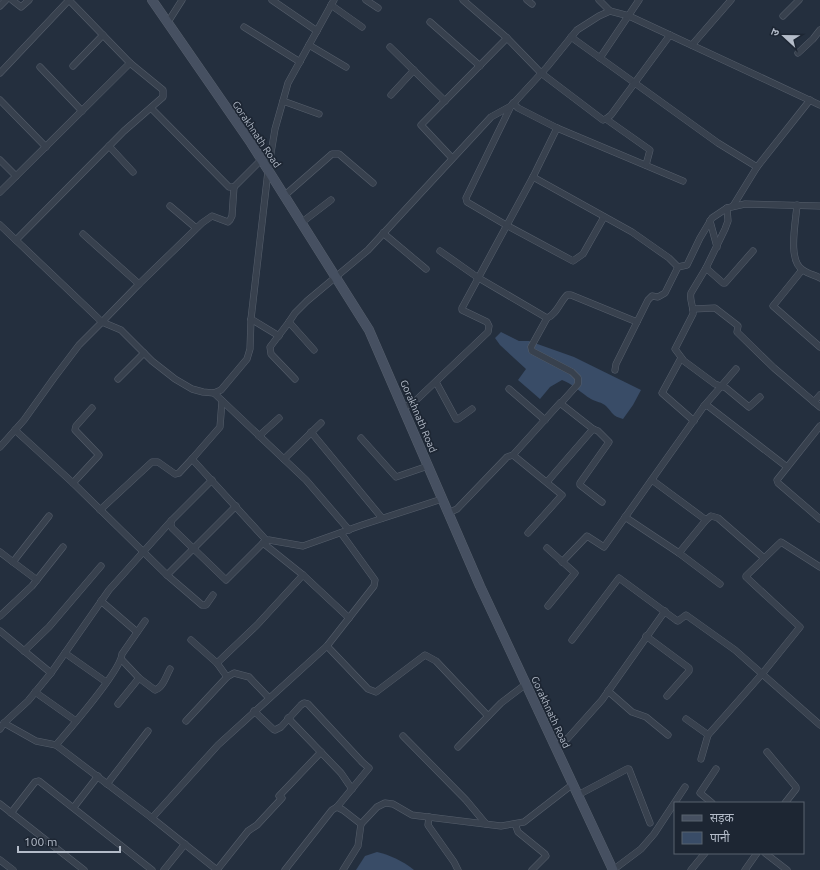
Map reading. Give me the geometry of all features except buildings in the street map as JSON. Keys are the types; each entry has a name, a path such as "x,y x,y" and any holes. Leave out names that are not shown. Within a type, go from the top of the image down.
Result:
{"main road":[{"name":"Gorakhnath Road","path":"152,0 261,160 369,330 480,586 613,870"}],"street":[{"path":"0,6 6,0"},
{"path":"12,0 21,7 29,0"},
{"path":"16,240 124,130 163,97 163,90 130,63 103,35 67,2 58,0"},
{"path":"168,22 182,0"},
{"path":"272,0 317,31"},
{"path":"366,0 378,8"},
{"path":"463,0 506,38 541,74 603,120 606,119 650,150 646,166"},
{"path":"599,0 610,11 629,16 820,105"},
{"path":"600,58 639,0"},
{"path":"692,45 731,0"},
{"path":"783,16 798,0"},
{"path":"0,73 67,2"},
{"path":"0,225 102,322 121,330 144,353 175,380 192,389 203,392 214,393 221,390 247,359 250,349 251,319 268,171 275,129 288,83 333,3 362,27"},
{"path":"604,217 583,254 573,261 506,225 467,202 466,198 512,105 541,74 577,30 610,11"},
{"path":"430,22 480,66"},
{"path":"244,27 300,62"},
{"path":"798,53 820,30"},
{"path":"73,66 103,35"},
{"path":"606,119 670,35"},
{"path":"571,37 718,143 757,166"},
{"path":"452,158 421,125 506,38"},
{"path":"309,46 346,67"},
{"path":"390,47 445,101"},
{"path":"0,192 130,63"},
{"path":"40,67 82,111"},
{"path":"391,95 414,70"},
{"path":"0,100 46,147"},
{"path":"760,397 749,408 726,388 715,384 681,358 675,351 675,347 693,314 690,295 706,268 727,225 730,207 757,166 810,100"},
{"path":"283,101 319,114"},
{"path":"512,105 557,128 683,182"},
{"path":"295,379 271,354 270,347 295,313 306,301 368,250 491,117 512,105"},
{"path":"151,108 226,185 232,188 234,187"},
{"path":"402,406 411,405 488,332 490,326 487,322 462,309 477,277 533,177 557,128"},
{"path":"109,146 133,172"},
{"path":"284,196 335,153 339,154 373,183"},
{"path":"0,160 16,176"},
{"path":"0,447 24,420 79,345 139,284 196,228 212,216 228,222 230,220 232,216 234,187 261,160"},
{"path":"533,177 632,232 678,266 687,265 700,238 712,218 730,207 745,204 820,206"},
{"path":"301,223 331,200"},
{"path":"797,205 793,252 796,262 802,270 820,278"},
{"path":"170,206 196,228"},
{"path":"710,221 717,247"},
{"path":"383,233 426,269"},
{"path":"83,234 139,284"},
{"path":"440,251 477,277 547,318"},
{"path":"706,268 723,283 725,283 753,251"},
{"path":"615,370 616,364 648,300 652,296 658,297 665,293 678,266"},
{"path":"802,270 773,306 820,347"},
{"path":"448,513 458,509 507,457 513,456 578,384 578,378 566,369 532,352 531,347 547,318 551,317 563,298 567,295 571,295 637,322"},
{"path":"693,309 714,308 737,324 738,326 736,331 774,368 820,407"},
{"path":"251,319 279,336"},
{"path":"289,322 314,350"},
{"path":"118,379 144,353"},
{"path":"681,358 662,393 694,421"},
{"path":"562,562 586,536 604,547 704,406 736,369"},
{"path":"436,382 456,419 472,409"},
{"path":"509,389 545,420"},
{"path":"214,393 306,480 349,530"},
{"path":"814,402 820,394"},
{"path":"100,510 152,462 158,462 175,474 179,473 220,427 222,401"},
{"path":"561,403 593,429 598,431 609,442 580,483 580,485 602,502"},
{"path":"704,406 708,406 787,468"},
{"path":"73,483 98,456 98,453 75,430 76,426 92,408"},
{"path":"259,436 279,418"},
{"path":"284,459 321,423"},
{"path":"820,426 777,480 778,483 820,520"},
{"path":"547,482 593,429"},
{"path":"15,430 73,483 167,575 202,605 206,605 213,595"},
{"path":"311,432 382,518"},
{"path":"361,438 396,478 428,466"},
{"path":"513,456 562,495 528,533"},
{"path":"192,459 236,506 265,542 349,618"},
{"path":"212,480 171,521 109,590 51,673 28,701 2,726 31,739 56,745 98,776 217,870 248,831 257,826 280,797 321,752"},
{"path":"652,480 706,520"},
{"path":"265,542 303,546 382,518 442,499"},
{"path":"167,575 236,506"},
{"path":"13,562 49,516"},
{"path":"679,553 706,520 712,516 718,518 764,558"},
{"path":"626,517 679,553 720,584"},
{"path":"171,521 172,528 226,580 265,542"},
{"path":"152,818 218,745 327,646 374,586 375,580 341,533"},
{"path":"701,759 708,735 762,674 800,627 746,577 781,542 820,567"},
{"path":"0,616 37,580 63,548"},
{"path":"546,548 574,572 548,606"},
{"path":"0,552 37,580"},
{"path":"24,651 49,626 101,566"},
{"path":"218,663 257,625 303,575"},
{"path":"572,640 619,578 677,620 686,615 735,650 820,725"},
{"path":"101,601 137,632"},
{"path":"555,747 568,738 602,700 665,611"},
{"path":"56,745 122,660 122,654 145,621"},
{"path":"0,631 51,673"},
{"path":"646,636 689,668 667,696"},
{"path":"191,640 218,663 227,677"},
{"path":"327,646 368,689 376,692 425,655 431,657 488,716"},
{"path":"65,653 106,682"},
{"path":"122,660 139,678 155,690 158,690 161,687 170,669"},
{"path":"186,721 227,677 234,673 249,677 269,698"},
{"path":"118,704 139,678"},
{"path":"458,747 501,703 526,684"},
{"path":"608,691 632,712 646,717 668,735"},
{"path":"35,692 76,721"},
{"path":"254,711 274,730 280,727 301,704 308,704 369,768 337,807 332,810 285,870"},
{"path":"288,718 341,773 352,789"},
{"path":"686,719 708,735"},
{"path":"107,784 148,731"},
{"path":"403,736 466,800 486,824"},
{"path":"766,752 796,787 786,802"},
{"path":"578,795 628,769 650,823"},
{"path":"711,802 700,793 716,769"},
{"path":"74,807 98,776"},
{"path":"11,813 37,780 74,807 152,870"},
{"path":"343,870 358,846 361,824 377,806 385,803 393,804 412,815 501,826 524,822 573,784"},
{"path":"675,802 685,787"},
{"path":"0,804 84,870"},
{"path":"613,870 642,849 674,804"},
{"path":"337,807 344,810 361,824"},
{"path":"429,817 428,825 458,870"},
{"path":"515,824 518,832 546,854 546,856 532,870"},
{"path":"164,870 185,844"},
{"path":"691,870 704,854"},
{"path":"745,870 756,854"},
{"path":"766,854 787,870"},
{"path":"0,860 13,870"}],"water":[{"path":"501,332 519,341 529,341 574,357 641,390 623,419 619,418 601,403 591,399 562,380 550,387 540,399 518,380 526,369 500,345 495,338"},
{"path":"377,852 396,859 414,870 356,870 365,856"}]}
